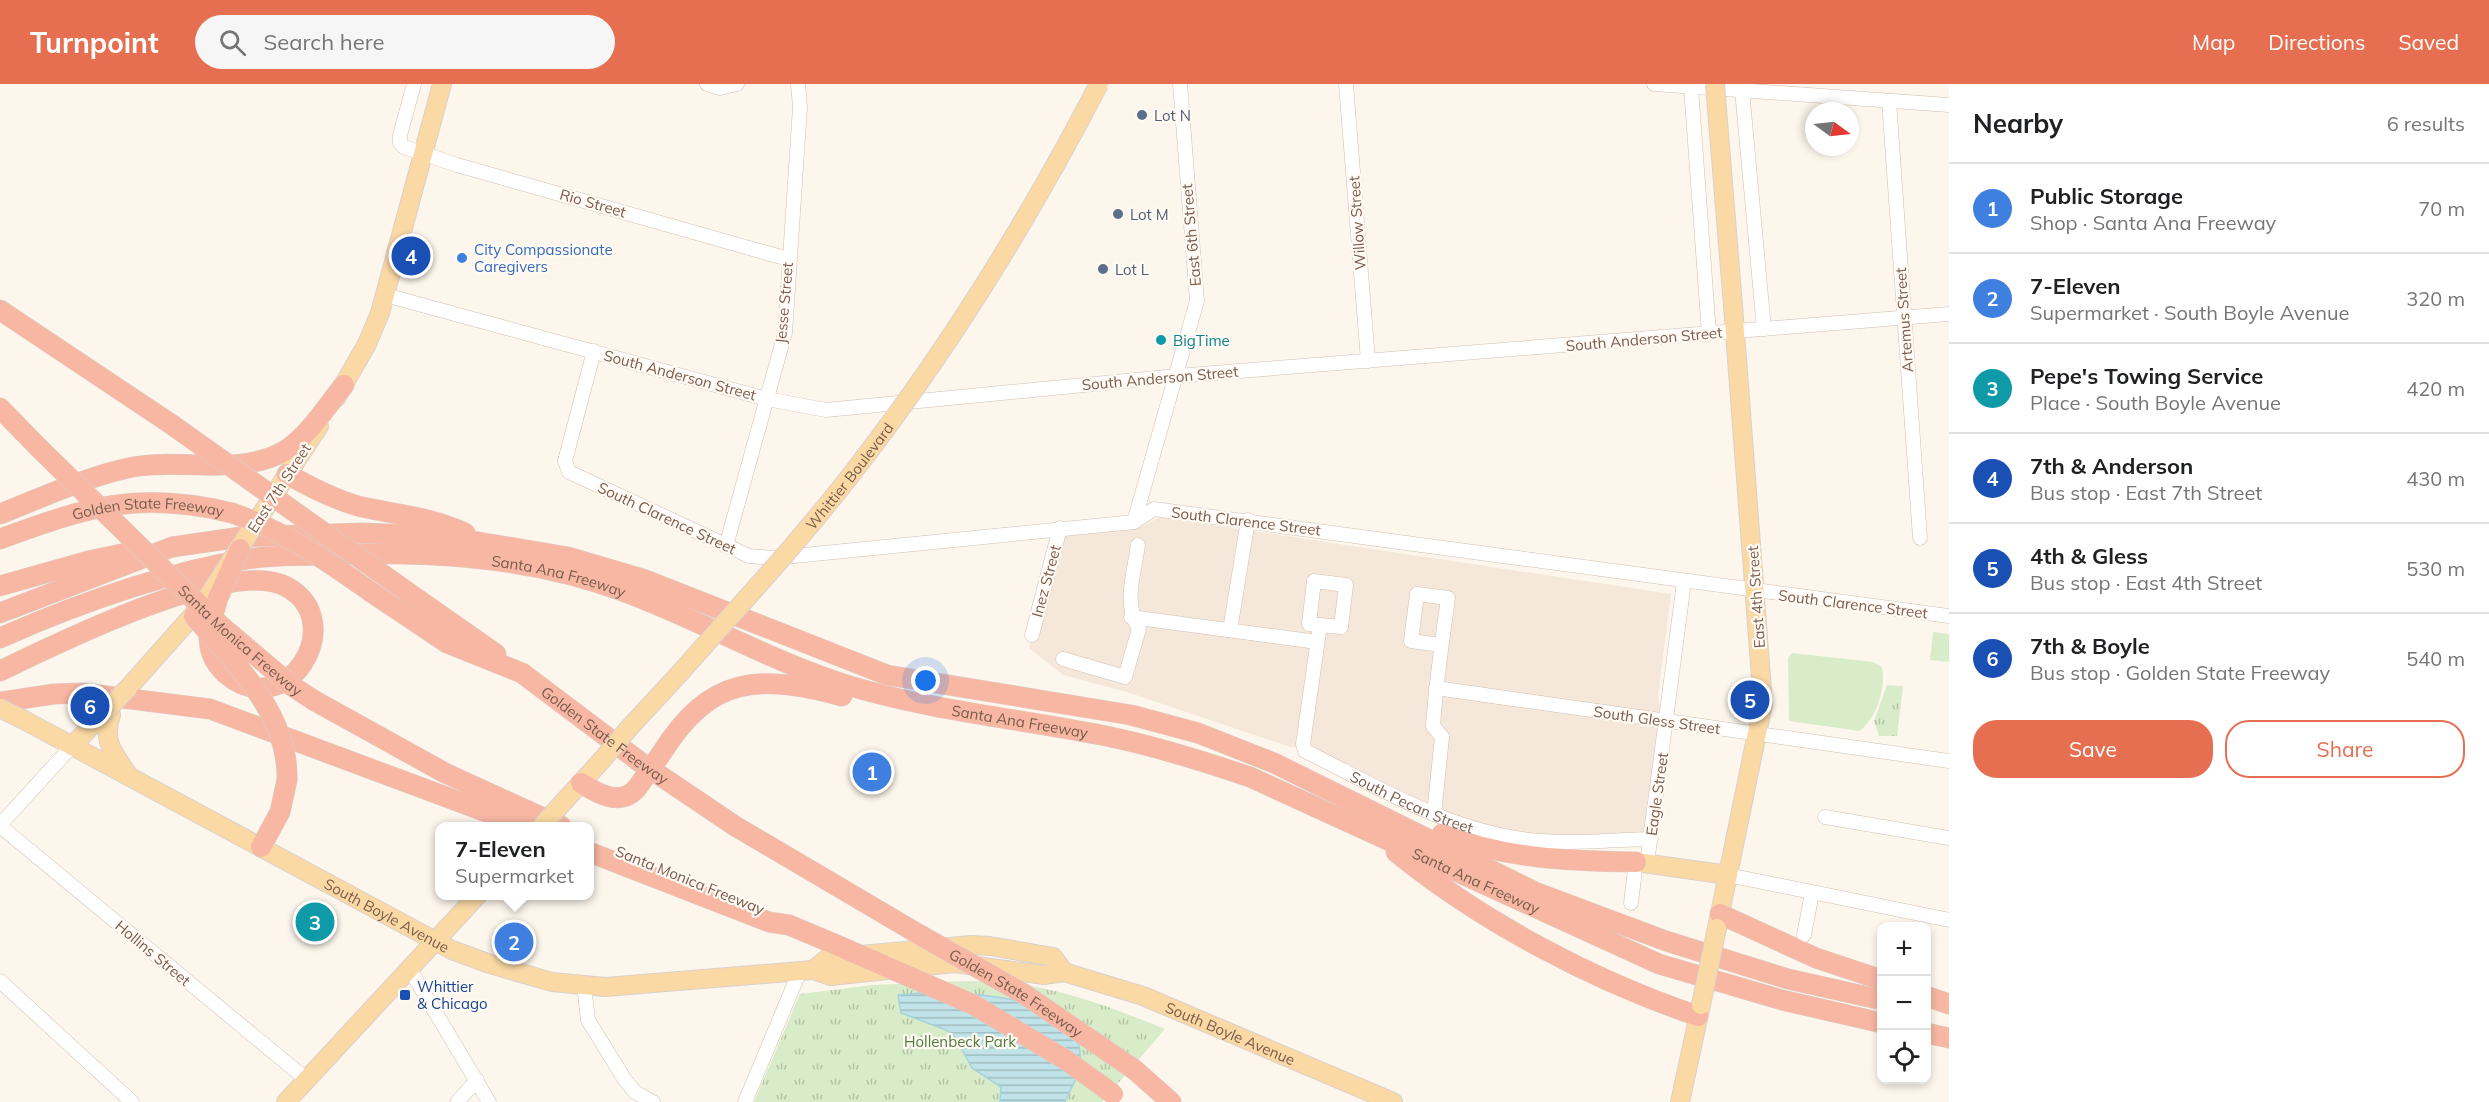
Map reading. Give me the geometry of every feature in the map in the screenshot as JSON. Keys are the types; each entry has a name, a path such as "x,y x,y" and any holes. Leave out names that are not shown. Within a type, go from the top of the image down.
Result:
{"highway":[{"path":"0,309 171,424 522,673"},
{"path":"0,514 111,472 131,467 168,463 221,464 271,457 287,449 304,434 344,385"},
{"name":"Santa Monica Freeway","path":"0,408 127,536 255,657 315,701 445,773 559,817"},
{"path":"287,474 336,498 367,507 438,520 489,544"},
{"name":"Golden State Freeway","path":"0,539 63,516 111,504 159,501 232,513 273,529 303,546 447,643 522,673 640,762 735,826 1024,994 1135,1070 1172,1102"},
{"name":"Santa Ana Freeway","path":"0,613 172,547 241,537 362,533 442,536 568,557 643,579 784,637 887,675 1131,715 1198,733 1274,763 1535,892 1666,941 1788,979 1877,999"},
{"path":"127,536 263,699 279,728 287,763 287,780 280,812 261,847"},
{"path":"0,586 131,550 172,547"},
{"path":"0,671 122,615 202,590 260,579 277,582 301,597 312,621 313,634 308,657 293,675 282,683 259,688 241,684 219,668 208,644 209,629 218,598 240,549"},
{"name":"Santa Ana Freeway","path":"0,638 88,602 147,582 251,558 432,554 513,563 592,581 655,604 799,669 907,701 1108,736 1198,759 1250,777 1659,964 1782,1000 1877,1022"},
{"path":"581,783 600,794 619,798 629,796 684,721 702,703 727,691 774,683 798,685 878,705 907,701"},
{"path":"0,702 67,693 125,692 210,709 513,822"},
{"path":"0,716 36,707 125,692"},
{"path":"1274,763 1461,841 1506,854 1562,860 1642,862"},
{"path":"1376,835 1420,871 1488,917 1616,986 1699,1010"},
{"name":"Santa Monica Freeway","path":"594,841 772,914 789,925"},
{"name":"Golden State Freeway","path":"594,854 769,922 789,925 974,1005 1057,1054 1118,1098"},
{"path":"1719,921 1877,979"},
{"path":"1931,998 1949,1004"},
{"path":"1931,1011 1949,1015"},
{"path":"1931,1034 1949,1038"}],"main road":[{"name":"East 7th Street","path":"72,746 107,714 205,601 344,385 367,344 385,295 442,84"},
{"name":"Whittier Boulevard","path":"559,817 581,783 801,537 889,424 969,309 1053,170 1099,84"},
{"name":"East 4th Street","path":"1680,1102 1759,734 1763,704 1715,84"},
{"name":"South Boyle Avenue","path":"0,708 452,950 552,982 605,987 806,971 828,958 971,945 990,946 1053,957 1064,972 1143,996 1393,1102"},
{"path":"107,714 108,743 130,777"},
{"path":"1642,862 1728,875"},
{"path":"286,1102 473,900"}],"street":[{"name":"Rio Street","path":"414,84 400,135 400,143 422,155 789,259"},
{"path":"707,84 720,88 737,84"},
{"name":"East 6th Street","path":"1134,522 1197,301 1180,84"},
{"name":"Willow Street","path":"1346,84 1368,361"},
{"path":"1654,84 1949,105"},
{"name":"Jesse Street","path":"726,546 785,333 800,107 796,86"},
{"path":"1690,87 1709,334"},
{"path":"1742,90 1764,329"},
{"name":"Artemus Street","path":"1889,101 1920,538"},
{"name":"South Anderson Street","path":"385,295 767,399 826,410 1177,376 1949,314"},
{"name":"South Clarence Street","path":"594,351 565,466 569,472 749,556 774,558 1134,522 1154,509 1248,520 1756,592 1949,616"},
{"path":"1230,630 1248,520"},
{"name":"Inez Street","path":"1032,635 1060,528"},
{"path":"1063,660 1125,677 1139,629 1131,617 1129,603 1137,545"},
{"name":"Eagle Street","path":"1631,903 1651,839 1667,721 1665,711 1684,582"},
{"path":"1131,617 1317,642"},
{"name":"South Pecan Street","path":"1320,625 1303,744 1305,751 1434,814 1473,828 1522,839 1565,842 1651,839"},
{"path":"1434,814 1442,737 1433,726 1441,645"},
{"name":"South Gless Street","path":"1436,688 1949,761"},
{"name":"East 7th Street","path":"0,826 72,746"},
{"path":"1825,817 1949,838"},
{"name":"Hollins Street","path":"0,826 307,1080"},
{"path":"1728,875 1949,920"},
{"path":"1804,935 1812,893"},
{"path":"409,968 489,1102"},
{"path":"745,1102 806,971"},
{"path":"0,981 132,1102"},
{"path":"584,986 588,1020 625,1080 635,1092 653,1102"},
{"path":"457,1102 477,1080"}],"shaded area":[{"path":"1160,517 1671,594 1658,695 1663,729 1648,834 1550,836 1518,832 1457,818 1422,805 1307,748 1290,747 1130,693 1063,675 1029,648 1060,536 1139,528"}],"green space":[{"path":"1933,632 1949,634 1949,662 1930,660"},
{"path":"1792,653 1873,662 1882,667 1883,684 1879,702 1871,718 1860,731 1789,721 1788,658"},
{"path":"1887,685 1903,686 1897,736 1879,736 1874,721"},
{"name":"Hollenbeck Park","path":"966,981 1020,985 1068,994 1165,1029 1102,1102 754,1102 800,994 873,985"}],"water":[{"path":"931,992 1000,997 1025,1002 1048,1011 1066,1023 1077,1040 1080,1063 1065,1102 1000,1102 1001,1087 972,1068 955,1037 946,1030 901,1013 898,995"}],"place":[{"name":"Lot N","path":"1142,115"},
{"name":"Lot M","path":"1118,214"},
{"name":"7th & Anderson","path":"411,256"},
{"name":"City Compassionate Caregivers","path":"462,258"},
{"name":"Lot L","path":"1103,269"},
{"name":"BigTime","path":"1161,340"},
{"name":"4th & Gless","path":"1750,700"},
{"name":"7th & Boyle","path":"90,706"},
{"name":"Public Storage","path":"872,772"},
{"name":"Pepe's Towing Service","path":"315,922"},
{"name":"7-Eleven","path":"514,942"},
{"name":"Whittier & Chicago","path":"405,995"}]}
